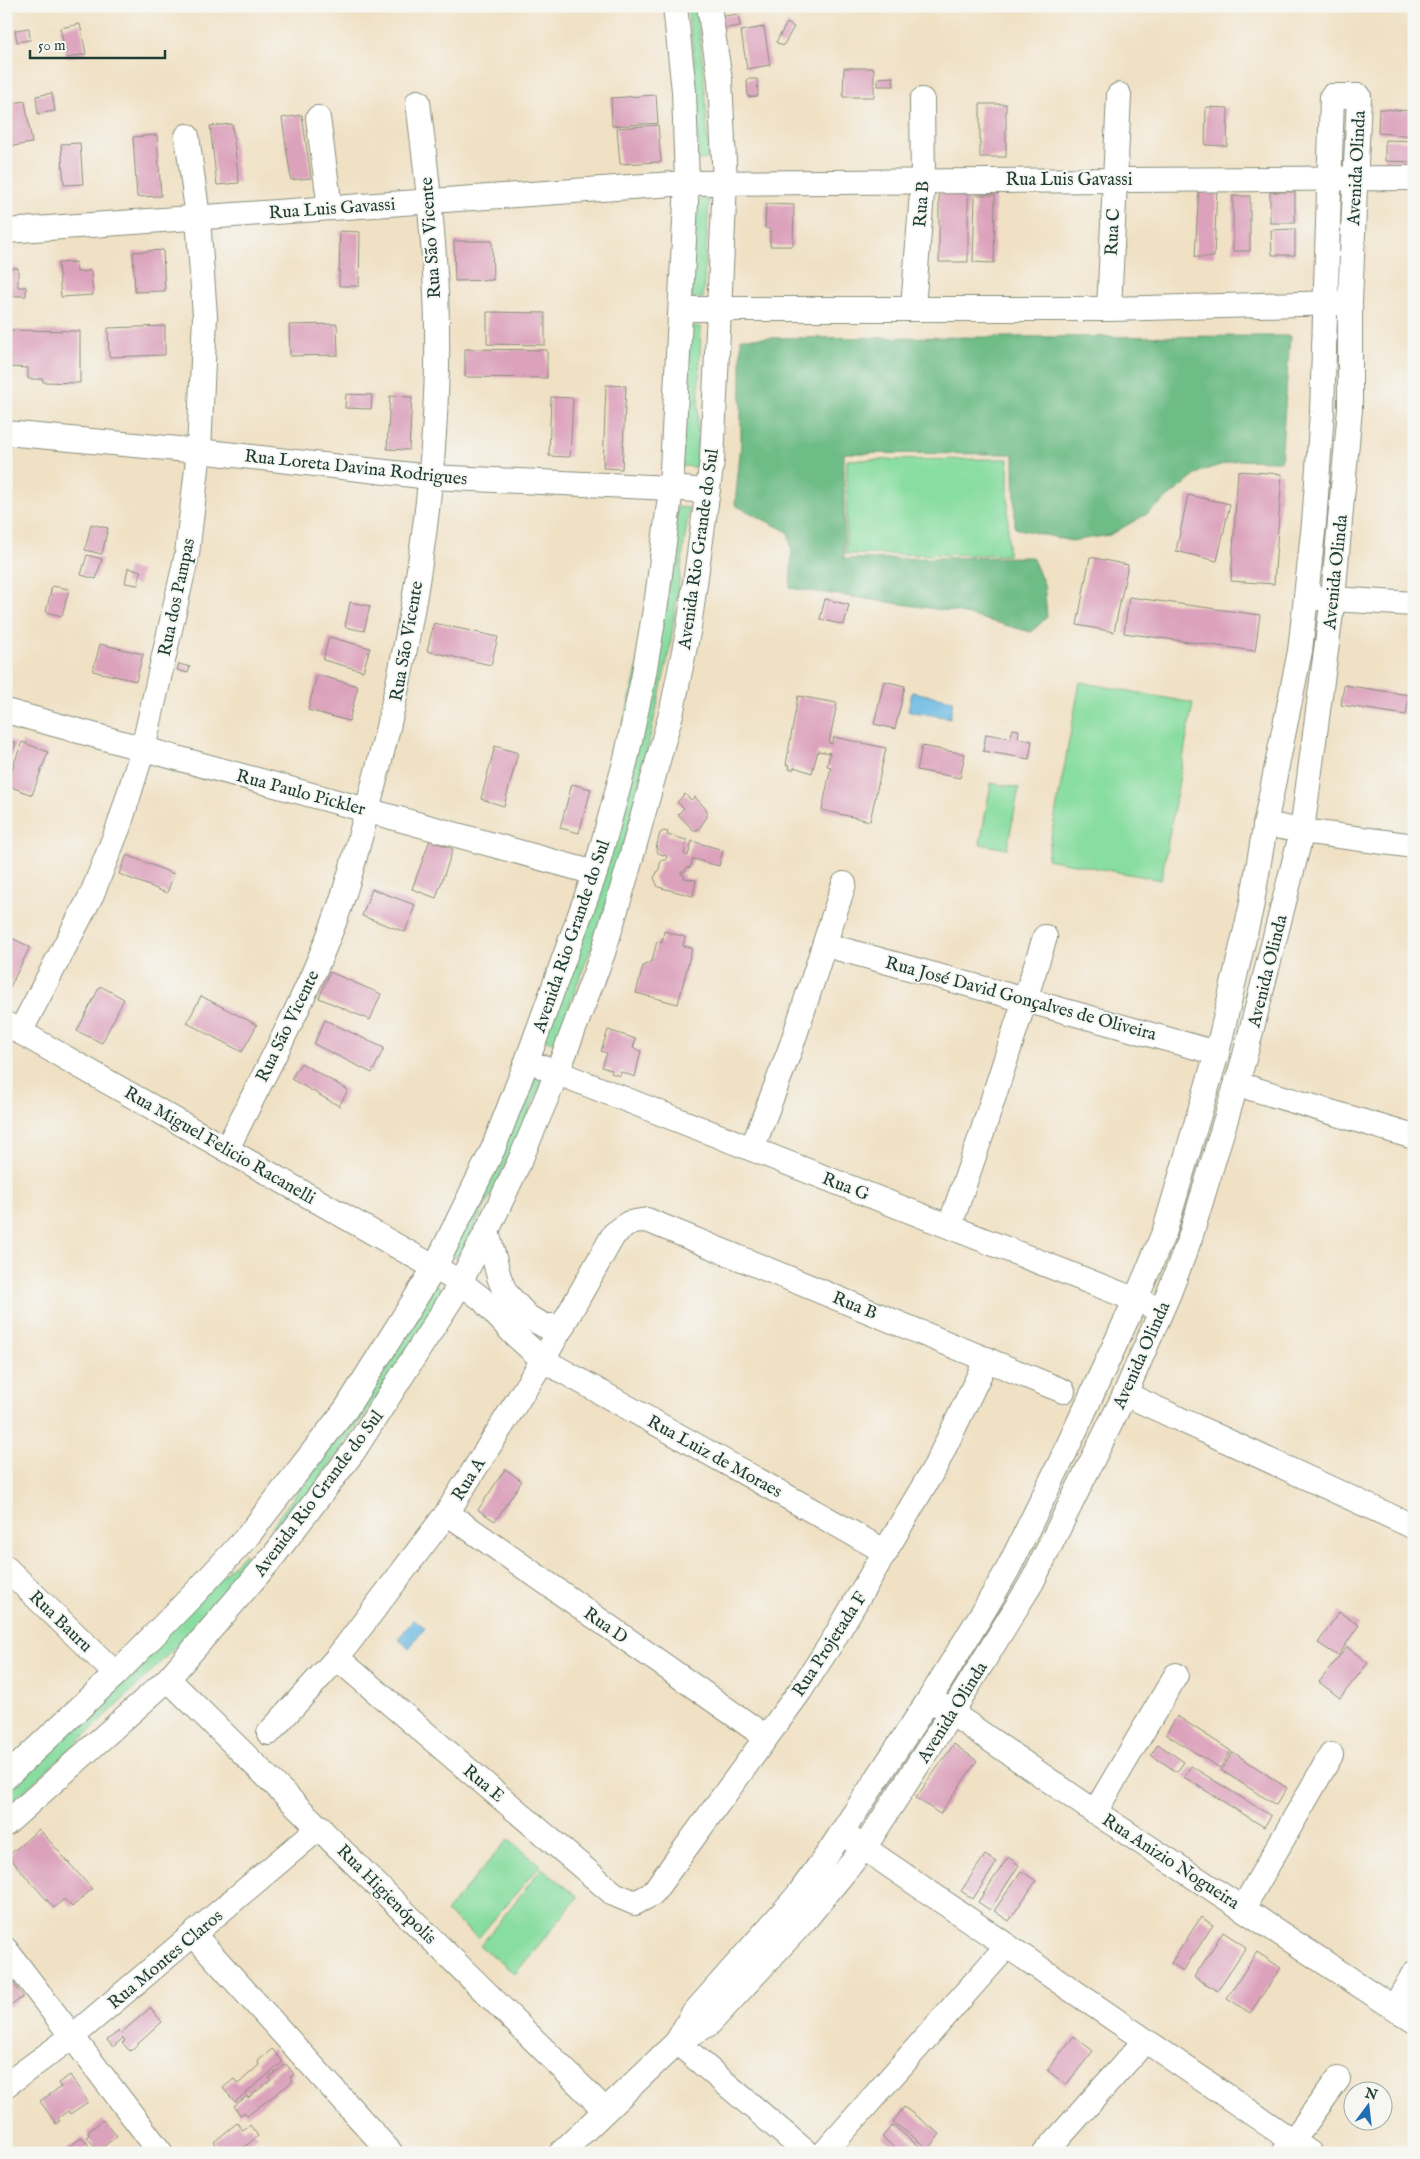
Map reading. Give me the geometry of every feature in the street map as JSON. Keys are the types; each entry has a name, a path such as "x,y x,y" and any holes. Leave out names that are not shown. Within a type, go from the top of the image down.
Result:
{"street":[{"name":"Avenida Rio Grande do Sul","path":"6,1777 116,1674 247,1537 346,1410 435,1267 493,1149 528,1061 595,873 626,759 643,679 657,598 671,488 688,183 684,91 675,6"},
{"name":"Avenida Rio Grande do Sul","path":"6,1824 168,1679 272,1558 353,1452 460,1282 487,1231 521,1158 557,1073 603,953 672,710 689,627 712,460 725,182 720,80 709,6"},
{"name":"Rua C","path":"1108,308 1119,95"},
{"name":"Avenida Olinda","path":"561,2153 678,2042 709,2024 837,1883 864,1848 952,1712 1032,1582 1125,1394 1190,1238 1237,1084 1302,831 1334,598 1350,409 1350,302 1359,96 1332,96 1322,412 1314,522 1300,651 1251,908 1217,1053 1165,1230 1136,1299 1061,1461 1008,1569 930,1698 843,1833 798,1895 692,2015 678,2042"},
{"name":"Rua B","path":"913,308 923,180 922,100"},
{"name":"Rua São Vicente","path":"227,1148 297,1008 329,937 394,711 406,649 416,593 430,477 436,395 436,332 430,200 418,102"},
{"path":"318,118 330,208"},
{"name":"Rua dos Pampas","path":"13,1028 92,894 119,826 142,749 187,554 198,451 205,316 198,218 187,136"},
{"name":"Rua Luis Gavassi","path":"6,231 688,183 1329,177 1414,178"},
{"path":"681,309 1108,308 1350,302"},
{"name":"Rua Loreta Davina Rodrigues","path":"6,433 198,451 430,477 707,491"},
{"path":"1305,598 1334,598 1414,604"},
{"name":"Rua Paulo Pickler","path":"6,712 367,809 595,873"},
{"path":"1266,824 1302,831 1414,846"},
{"path":"752,1149 791,1047 826,945 844,884"},
{"path":"950,1225 1026,1001 1045,936"},
{"name":"Rua José David Gonçalves de Oliveira","path":"826,945 1217,1053"},
{"path":"1239,954 1269,959"},
{"name":"Rua Miguel Felicio Racanelli","path":"13,1028 435,1267 460,1282 482,1299"},
{"path":"528,1061 557,1073"},
{"name":"Rua G","path":"557,1073 950,1225 1161,1310"},
{"path":"1237,1084 1414,1137"},
{"name":"Rua B","path":"647,1220 1063,1391"},
{"name":"Rua A","path":"269,1733 337,1658 446,1513 543,1360 614,1234 629,1223 647,1220"},
{"path":"487,1231 499,1277 505,1292 528,1317 545,1326 563,1326"},
{"path":"482,1299 491,1292 499,1277"},
{"name":"Rua Luiz de Moraes","path":"482,1299 512,1332 543,1360 886,1552"},
{"name":"Rua Projetada F","path":"635,1903 652,1894 827,1650 936,1465 987,1359"},
{"path":"1125,1394 1414,1527"},
{"path":"1061,1461 1086,1471"},
{"name":"Rua D","path":"446,1513 766,1737"},
{"path":"247,1537 272,1558"},
{"name":"Rua Bauru","path":"6,1568 116,1674"},
{"name":"Rua E","path":"337,1658 614,1894 635,1903"},
{"path":"1095,1812 1176,1675"},
{"name":"Rua Higienópolis","path":"168,1679 605,2110"},
{"name":"Rua Anizio Nogueira","path":"930,1698 1095,1812 1414,2021"},
{"path":"1243,1908 1330,1755"},
{"name":"Rua Montes Claros","path":"6,2085 73,2036 320,1827"},
{"path":"843,1833 1146,2041 1296,2149 1338,2079"},
{"path":"194,1935 391,2153"},
{"path":"824,2153 1007,1946"},
{"path":"6,1950 162,2153"},
{"path":"1394,2008 1414,1973"},
{"path":"1045,2153 1146,2041"},
{"path":"678,2042 807,2153"}],"green space":[{"path":"687,6 695,6 701,44 707,121 708,159 699,160 694,59"},
{"path":"695,200 709,200 703,298 690,298"},
{"path":"687,326 701,327 696,467 682,466"},
{"path":"1290,336 1281,461 1237,460 1201,471 1148,513 1110,535 1071,541 1015,528 1014,454 844,453 844,559 1032,557 1044,584 1047,617 1031,632 957,612 790,588 792,551 788,532 735,505 741,443 741,338"},
{"path":"1008,459 1008,555 846,554 847,460"},
{"path":"678,507 689,508 670,648 634,808 601,922 555,1043 544,1039"},
{"path":"1080,682 1193,703 1161,880 1047,859"},
{"path":"991,783 1019,788 1007,849 980,844"},
{"path":"534,1074 544,1078 500,1177 458,1258 448,1253"},
{"path":"434,1284 444,1290 400,1365 282,1533 272,1526 338,1438"},
{"path":"244,1554 254,1561 196,1626 103,1718 6,1807 6,1789 68,1734"},
{"path":"508,1839 540,1865 478,1938 446,1912"},
{"path":"542,1868 578,1897 515,1974 480,1946"}],"water":[{"path":"912,692 953,700 950,718 908,711"},
{"path":"414,1619 425,1628 409,1648 398,1639"}],"building":[{"path":"738,14 740,26 721,29 719,17"},
{"path":"787,23 794,27 783,46 776,42"},
{"path":"80,24 86,54 67,58 60,28"},
{"path":"764,27 770,65 747,69 741,31"},
{"path":"29,28 30,40 17,42 15,30"},
{"path":"844,68 874,68 874,97 843,97"},
{"path":"893,77 894,86 878,86 878,78"},
{"path":"747,79 757,79 758,96 748,97"},
{"path":"52,93 55,111 38,114 36,96"},
{"path":"656,95 658,123 612,126 611,98"},
{"path":"25,101 32,143 6,147 6,104"},
{"path":"980,104 1006,104 1006,157 980,157"},
{"path":"1206,107 1228,108 1227,146 1205,145"},
{"path":"1379,109 1414,111 1413,136 1378,133"},
{"path":"302,115 311,178 291,180 282,118"},
{"path":"232,124 239,183 217,185 210,126"},
{"path":"658,125 661,162 620,164 617,128"},
{"path":"157,135 161,196 137,197 133,137"},
{"path":"1385,140 1414,141 1413,162 1385,161"},
{"path":"80,143 83,184 64,185 61,144"},
{"path":"1199,185 1217,186 1214,257 1195,257"},
{"path":"1270,192 1295,192 1295,223 1270,223"},
{"path":"939,193 968,194 968,262 939,262"},
{"path":"975,195 995,195 994,263 973,262"},
{"path":"1233,196 1250,196 1250,251 1233,251"},
{"path":"766,204 794,205 793,246 770,246 770,229 765,228"},
{"path":"1295,229 1295,255 1272,255 1271,230"},
{"path":"340,231 360,232 359,286 339,286"},
{"path":"454,241 492,241 493,280 455,281"},
{"path":"163,250 165,291 135,292 133,252"},
{"path":"76,262 77,272 91,271 93,295 61,297 58,263"},
{"path":"6,268 18,268 18,287 26,287 26,296 6,296"},
{"path":"487,312 545,313 545,345 487,344"},
{"path":"337,324 338,355 290,356 289,325"},
{"path":"165,326 165,355 109,357 108,328"},
{"path":"6,330 80,331 80,383 43,382 43,379 28,379 28,368 6,367"},
{"path":"465,349 547,350 547,378 465,377"},
{"path":"606,385 626,386 622,469 603,468"},
{"path":"346,394 372,395 371,409 345,408"},
{"path":"390,396 412,397 409,450 387,449"},
{"path":"551,397 573,398 570,457 549,456"},
{"path":"1238,471 1282,474 1274,584 1231,581"},
{"path":"1188,495 1230,504 1217,561 1176,551"},
{"path":"91,524 108,528 102,554 85,550"},
{"path":"87,555 102,559 96,579 81,575"},
{"path":"1090,557 1128,565 1114,632 1077,625"},
{"path":"128,568 141,571 138,585 125,583"},
{"path":"52,586 69,589 62,616 46,612"},
{"path":"1129,597 1260,615 1255,651 1124,633"},
{"path":"825,599 849,605 844,625 820,619"},
{"path":"350,602 370,606 364,631 345,627"},
{"path":"434,623 498,637 491,665 427,651"},
{"path":"329,637 370,648 363,671 323,660"},
{"path":"100,644 143,654 136,681 93,671"},
{"path":"179,664 190,667 188,673 177,670"},
{"path":"317,675 358,686 349,721 308,710"},
{"path":"884,681 905,686 895,729 874,724"},
{"path":"1344,685 1409,695 1406,715 1341,705"},
{"path":"798,696 837,703 829,743 832,744 834,737 886,748 870,821 822,810 831,767 827,766 830,753 818,751 812,773 794,767 794,769 789,769 790,765 786,765"},
{"path":"1012,729 1019,730 1018,738 1032,741 1029,759 983,751 986,734 1011,738"},
{"path":"6,739 16,743 7,768 6,768"},
{"path":"22,742 48,752 32,795 6,785"},
{"path":"495,746 518,753 504,806 481,799"},
{"path":"922,746 965,754 960,778 917,770"},
{"path":"572,784 591,789 579,833 560,828"},
{"path":"685,794 691,800 695,797 707,810 707,817 698,830 693,830 678,814 684,808 677,802"},
{"path":"668,832 667,835 687,840 684,854 688,856 692,841 723,850 719,866 693,859 690,868 687,867 685,872 681,872 684,878 696,880 693,896 658,887 654,878 661,860 666,860 667,856 658,853 656,848 660,833"},
{"path":"430,840 453,849 436,898 412,889"},
{"path":"127,855 174,874 167,893 119,874"},
{"path":"372,889 415,905 405,932 362,916"},
{"path":"664,931 685,937 683,946 692,948 678,1004 636,993 643,966 652,961 657,941 662,943"},
{"path":"6,935 30,947 6,995"},
{"path":"330,972 381,994 370,1020 319,998"},
{"path":"100,986 124,999 102,1043 77,1031"},
{"path":"201,996 257,1025 242,1052 187,1023"},
{"path":"325,1020 384,1048 372,1073 314,1044"},
{"path":"608,1030 636,1039 633,1048 641,1051 635,1077 621,1072 620,1076 611,1073 612,1070 602,1067 607,1053 601,1051"},
{"path":"301,1063 348,1090 339,1106 291,1079"},
{"path":"505,1469 522,1481 495,1521 478,1510"},
{"path":"1339,1612 1359,1625 1338,1656 1318,1643"},
{"path":"1347,1647 1368,1663 1340,1698 1319,1682"},
{"path":"1177,1716 1231,1751 1220,1768 1166,1734"},
{"path":"6,1726 14,1736 6,1742"},
{"path":"954,1744 977,1761 940,1814 916,1798"},
{"path":"1158,1744 1184,1762 1177,1772 1151,1755"},
{"path":"1233,1752 1287,1788 1276,1805 1221,1770"},
{"path":"1191,1766 1271,1816 1264,1827 1184,1777"},
{"path":"39,1829 92,1889 72,1907 64,1899 54,1908 8,1856"},
{"path":"985,1855 997,1862 973,1899 961,1891"},
{"path":"1008,1857 1019,1865 990,1910 978,1902"},
{"path":"1021,1871 1036,1881 1009,1921 994,1911"},
{"path":"1201,1917 1213,1925 1183,1971 1171,1963"},
{"path":"1223,1932 1246,1947 1217,1991 1194,1977"},
{"path":"1257,1952 1281,1968 1250,2013 1227,1998"},
{"path":"12,1981 23,1997 6,2009 6,1985"},
{"path":"150,2008 162,2022 130,2051 122,2043 125,2041 123,2038 113,2047 107,2040 119,2031 121,2033"},
{"path":"1074,2036 1093,2051 1066,2085 1047,2070"},
{"path":"272,2049 283,2062 235,2102 223,2088 234,2079 238,2084 259,2065 258,2061"},
{"path":"286,2064 294,2074 290,2077 293,2081 247,2116 244,2112 240,2115 234,2106 247,2096 248,2098 271,2080 269,2077"},
{"path":"70,2075 88,2102 70,2114 68,2111 58,2118 60,2121 56,2124 40,2101 61,2087 58,2083"},
{"path":"904,2107 940,2134 929,2149 893,2122"},
{"path":"103,2120 117,2136 98,2151 87,2137 89,2136 88,2132"},
{"path":"237,2123 243,2130 250,2125 258,2136 237,2153 208,2153 217,2146 214,2142"},
{"path":"893,2125 927,2153 901,2153 882,2137"},
{"path":"82,2137 89,2146 81,2153 61,2153"}]}
